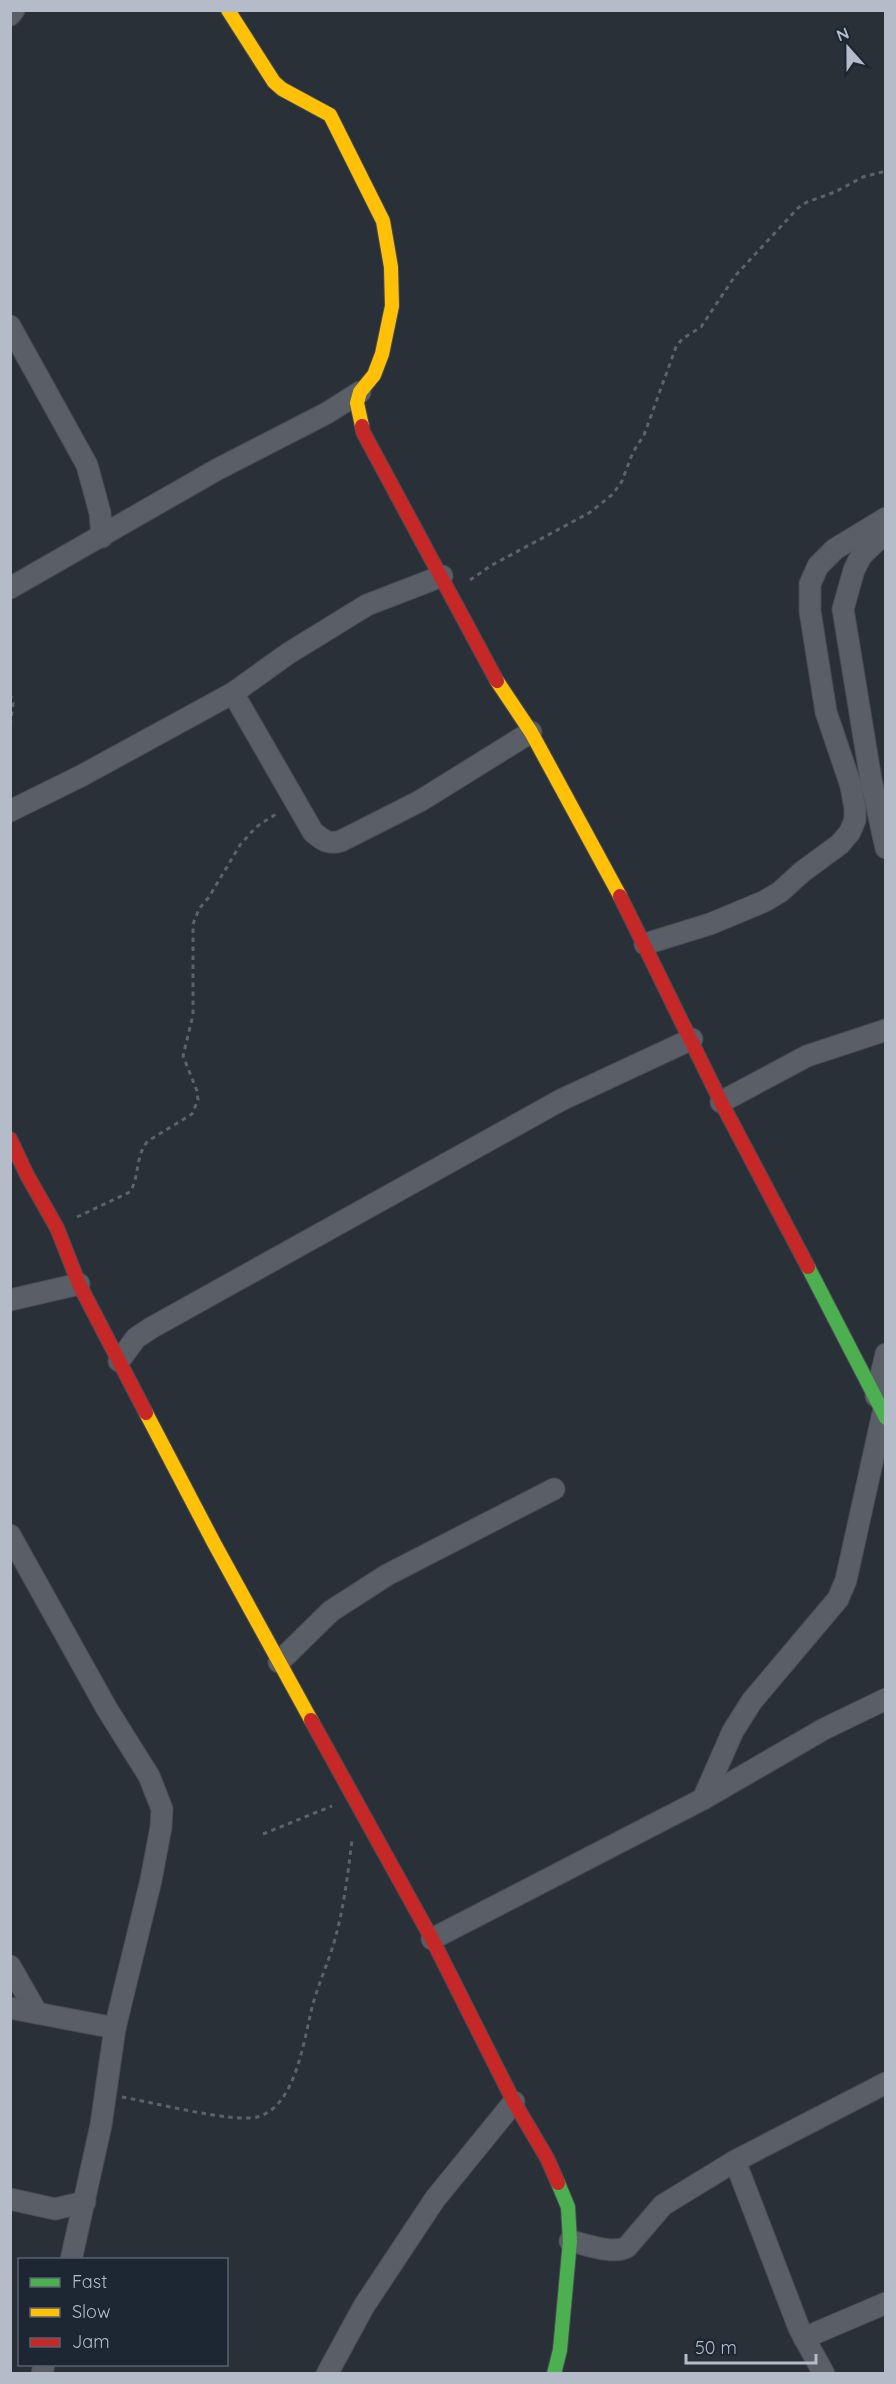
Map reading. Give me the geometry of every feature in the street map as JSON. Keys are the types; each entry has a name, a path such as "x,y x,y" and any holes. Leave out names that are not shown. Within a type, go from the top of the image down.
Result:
{"street":[{"path":"10,15 14,10"},
{"path":"10,588 218,469 327,413 360,392 374,375 382,354 392,306 391,267 383,221 330,115 274,82 228,10"},
{"path":"10,326 19,360 87,465 100,513 102,537"},
{"path":"360,392 357,403 363,432"},
{"path":"327,413 350,419 363,432 501,689 531,732 645,944 721,1102 882,1409"},
{"path":"645,944 710,924 765,901 780,892 802,872 840,844 850,832 855,820 852,786 826,712 810,610 810,584 818,566 835,549 885,518"},
{"path":"885,532 861,556 854,570 843,609 879,788 885,848"},
{"path":"10,811 81,776 233,693 289,653 367,605 447,585"},
{"path":"233,693 313,832 331,844 341,841 449,784 531,732"},
{"path":"721,1102 807,1056 885,1030"},
{"path":"119,1360 136,1338 561,1100 692,1040"},
{"path":"10,1139 57,1228 79,1284 214,1543 432,1940 559,2185 567,2207 570,2241 560,2350 554,2373"},
{"path":"10,1300 79,1284"},
{"path":"103,1329 136,1338"},
{"path":"703,1799 733,1731 752,1701 838,1599 846,1580 882,1409 885,1354"},
{"path":"279,1662 331,1611 387,1575 554,1489"},
{"path":"10,1535 107,1709 149,1776 162,1809 151,1880 116,2028 85,2202 70,2258"},
{"path":"432,1940 703,1799 824,1729 885,1699"},
{"path":"10,1966 37,2013"},
{"path":"10,2008 116,2028"},
{"path":"570,2241 622,2249 627,2247 663,2205 735,2161 885,2083"},
{"path":"327,2373 364,2306 435,2199 514,2102"},
{"path":"735,2161 804,2338 824,2373"},
{"path":"10,2199 56,2209 85,2202"},
{"path":"804,2338 885,2303"}],"path":[{"path":"447,585 492,565 589,513 613,494 622,481 633,452 644,435 676,347 682,339 701,327 735,276 798,208 863,177 885,171"},
{"path":"10,694 13,703 10,728"},
{"path":"57,1228 130,1192 135,1185 143,1146 195,1110 198,1100 197,1091 183,1056 193,1015 192,924 199,909 209,897 240,845 256,827 295,800"},
{"path":"262,1834 354,1798"},
{"path":"106,2094 226,2116 249,2118 269,2112 282,2097 299,2065 313,2003 335,1938 346,1886 353,1839 352,1831"}],"traffic: fast":[{"path":"808,1267 886,1418"},
{"path":"554,2374 560,2350 570,2241 568,2207 558,2183"}],"traffic: slow":[{"path":"228,10 274,82 282,89 330,115 383,221 391,267 392,306 382,354 374,375 360,392 357,403 362,426"},
{"path":"497,681 531,732 620,896"},
{"path":"146,1413 311,1720"}],"traffic: jam":[{"path":"362,426 363,432 497,681"},
{"path":"620,896 721,1102 808,1267"},
{"path":"10,1139 57,1228 79,1284 146,1413"},
{"path":"311,1720 432,1939 514,2102 547,2158 558,2183"}]}
